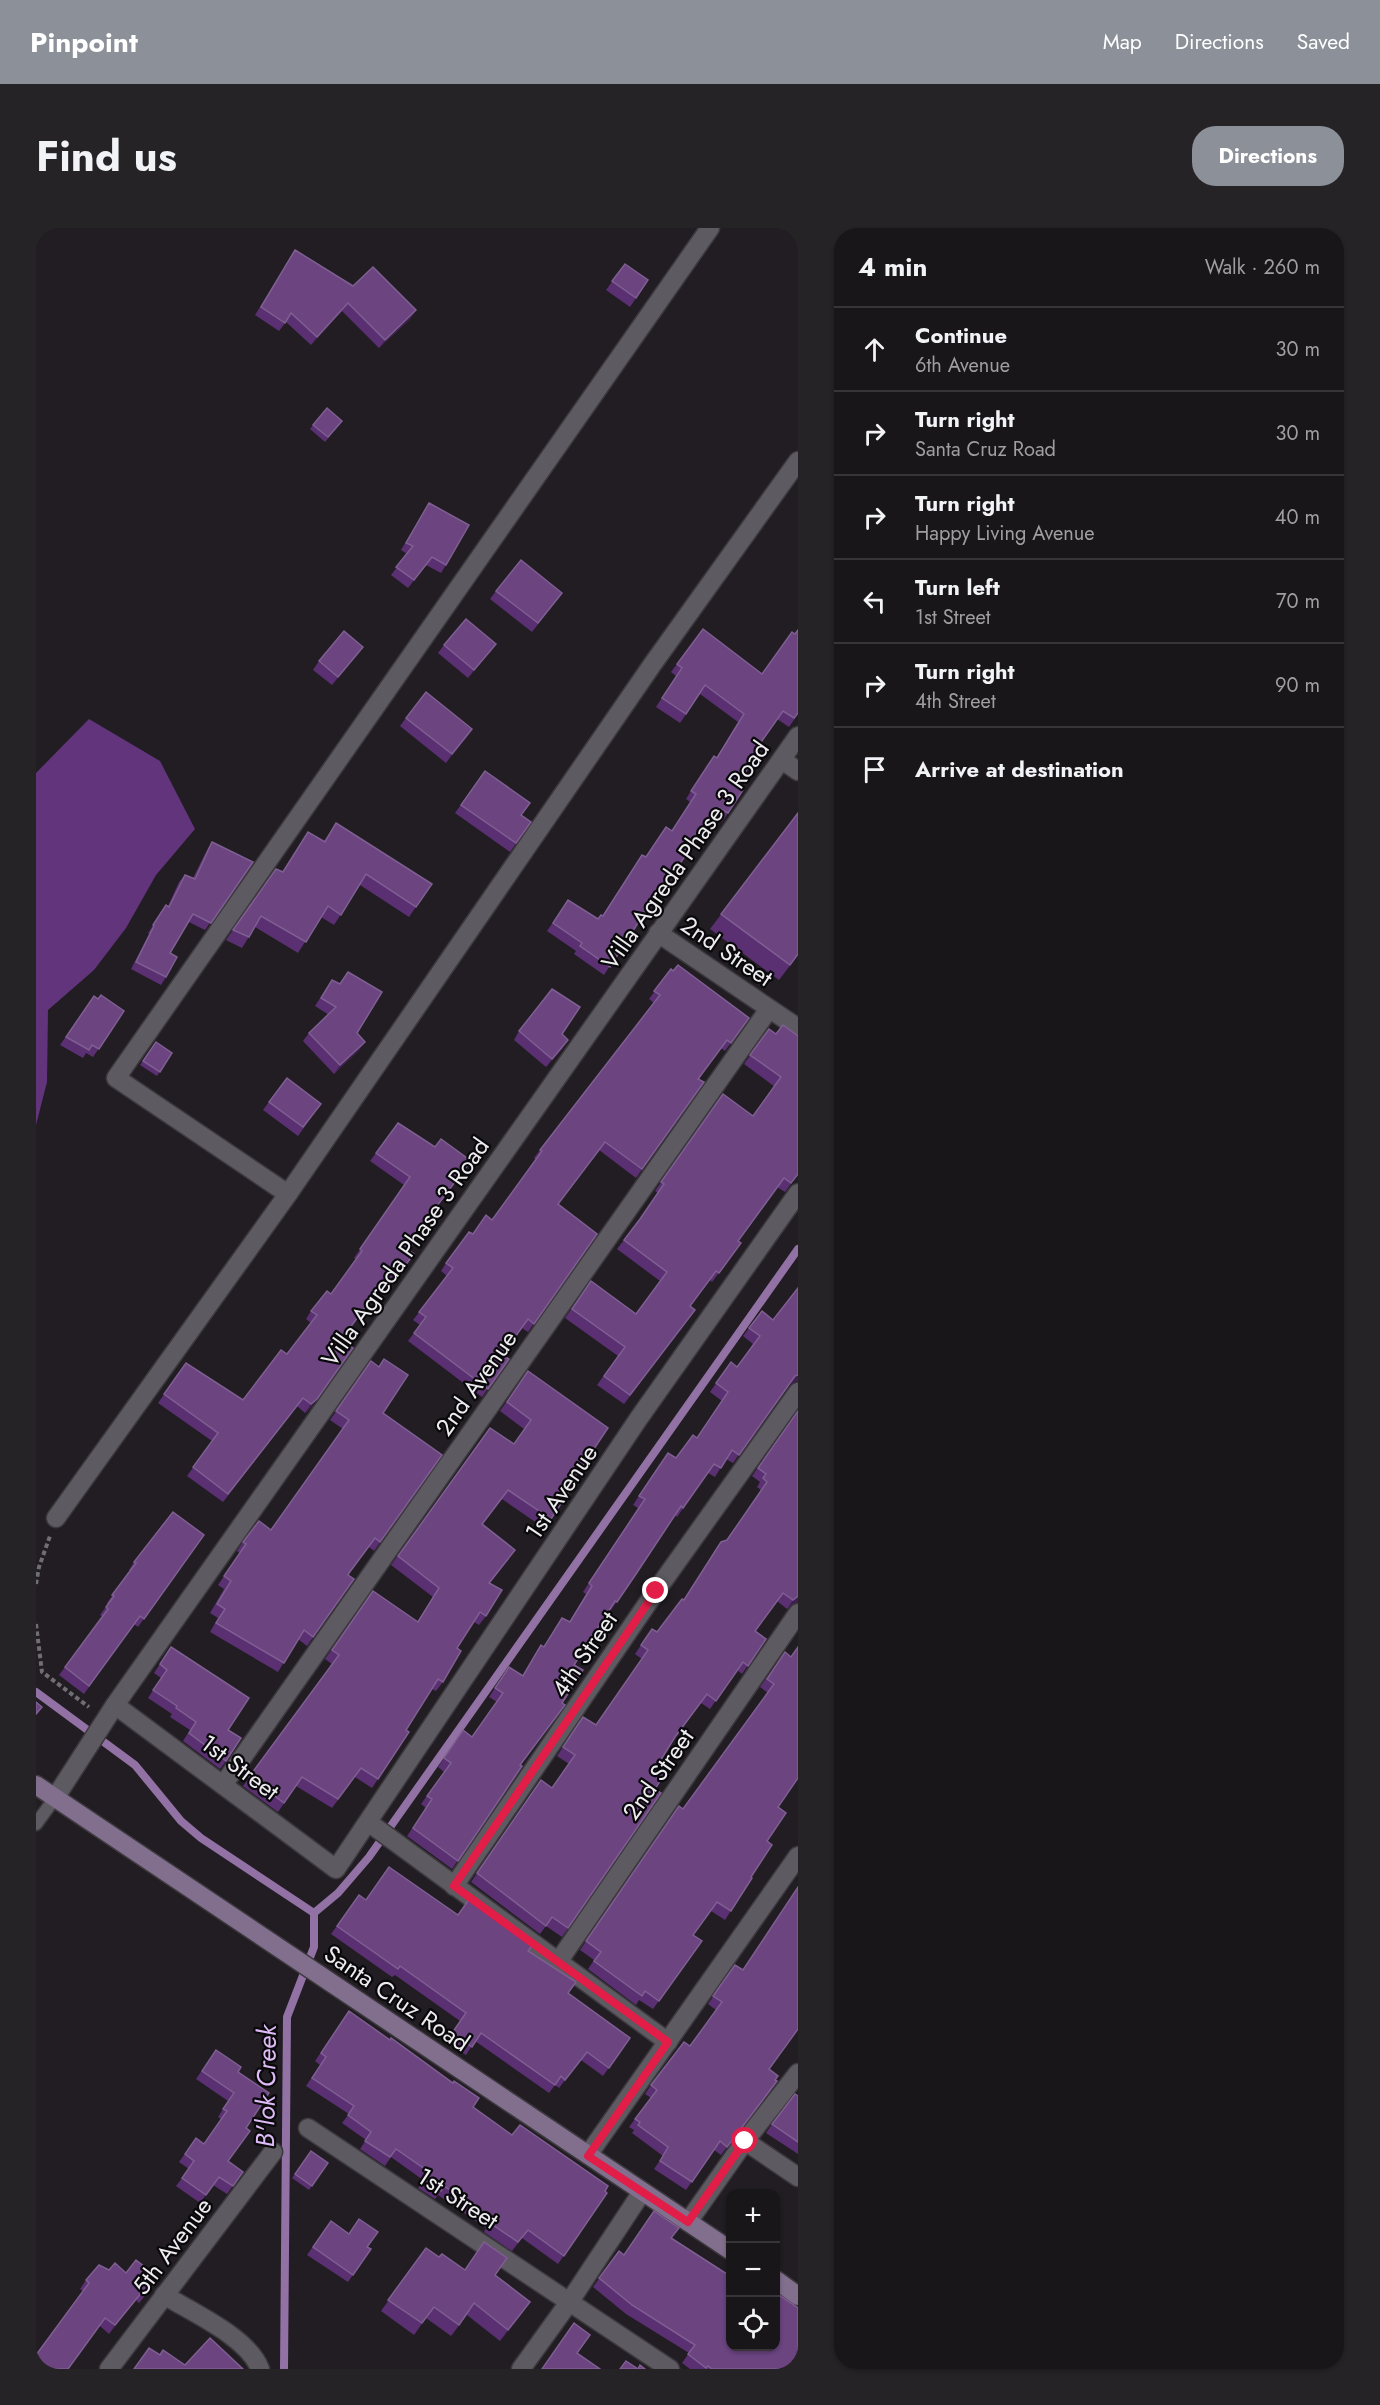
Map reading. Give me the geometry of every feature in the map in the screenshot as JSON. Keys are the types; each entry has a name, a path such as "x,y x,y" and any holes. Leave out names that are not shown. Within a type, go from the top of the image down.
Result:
{"street":[{"path":"288,1194 116,1078 710,228"},
{"path":"56,1518 288,1194 652,666 798,461"},
{"name":"Villa Agreda Phase 3 Road","path":"55,1798 108,1717 798,736"},
{"path":"782,760 798,771"},
{"name":"2nd Street","path":"658,933 798,1028"},
{"name":"2nd Avenue","path":"223,1785 769,1009"},
{"name":"1st Avenue","path":"336,1869 374,1826 639,1418 798,1193"},
{"name":"4th Street","path":"454,1886 656,1591 798,1392"},
{"name":"2nd Street","path":"558,1962 798,1613"},
{"name":"1st Street","path":"108,1717 223,1785 336,1869"},
{"name":"Santa Cruz Road","path":"36,1785 726,2247"},
{"path":"374,1826 668,2042"},
{"path":"588,2156 798,1856"},
{"path":"688,2222 745,2141 798,2073"},
{"name":"1st Street","path":"308,2128 670,2369"},
{"path":"745,2141 798,2177"},
{"name":"5th Avenue","path":"109,2369 273,2152"},
{"path":"521,2369 570,2301 642,2192"},
{"path":"780,2283 798,2296"},
{"path":"164,2295 243,2343 256,2359 260,2369"}],"lane":[{"path":"36,1824 55,1798"}],"path":[{"path":"36,1584 39,1567 56,1518"},
{"path":"36,1624 42,1672 108,1717"}],"shaded area":[{"path":"89,719 160,761 195,829 156,875 126,928 94,970 48,1010 47,1082 36,1125 36,773"}],"building":[{"path":"295,250 353,286 373,267 416,310 385,340 348,303 317,337 291,313 285,323 261,307"},
{"path":"625,264 648,280 636,298 612,281"},
{"path":"327,408 342,421 328,437 313,425"},
{"path":"429,503 469,525 446,565 432,557 414,580 396,567 413,546 406,543"},
{"path":"521,560 562,593 538,623 496,591"},
{"path":"466,619 496,644 474,670 444,645"},
{"path":"703,629 762,674 792,632 795,634 798,630 798,713 794,718 783,711 759,745 761,746 737,786 743,790 728,813 719,808 652,901 610,967 580,946 582,943 553,923 568,900 598,919 601,915 603,916 642,855 646,857 666,827 672,831 696,794 691,791 714,756 717,758 744,714 705,685 686,714 662,698 682,668 677,664"},
{"path":"344,631 363,647 338,677 319,661"},
{"path":"426,692 472,729 452,754 406,718"},
{"path":"485,771 530,803 521,815 531,822 516,843 461,805"},
{"path":"798,813 798,954 790,965 721,914"},
{"path":"336,823 432,884 416,907 366,874 341,915 328,906 306,942 261,916 249,937 233,930 276,869 283,872 308,832 325,842"},
{"path":"212,842 253,862 211,923 193,914 170,953 177,957 166,977 136,962 153,925 166,905 169,907 185,875 195,879"},
{"path":"678,965 749,1018 731,1043 727,1040 698,1079 704,1082 642,1169 605,1142 558,1204 597,1234 534,1324 528,1319 502,1355 509,1359 488,1389 414,1333 426,1317 419,1312 453,1268 446,1263 469,1232 473,1234 486,1215 492,1220 542,1151 540,1150 660,995 654,991 671,969 673,971"},
{"path":"348,972 382,992 357,1033 365,1042 340,1065 309,1033 336,1007 321,998 332,980 340,984"},
{"path":"552,989 580,1007 562,1034 568,1040 552,1059 519,1031"},
{"path":"101,995 124,1011 99,1049 92,1045 89,1050 66,1037 94,996 98,999"},
{"path":"783,1025 798,1036 798,1174 791,1183 784,1178 738,1241 741,1243 719,1273 716,1271 690,1306 695,1310 630,1395 604,1376 625,1347 572,1309 591,1281 636,1314 667,1272 624,1240 664,1184 661,1182 723,1094 753,1116 781,1077 750,1055 769,1029 776,1034"},
{"path":"156,1042 172,1053 160,1072 143,1061"},
{"path":"287,1078 321,1104 303,1127 269,1102"},
{"path":"398,1123 435,1147 441,1139 471,1161 430,1215 409,1250 414,1254 401,1271 398,1268 393,1274 391,1272 341,1340 353,1348 317,1399 311,1404 303,1398 228,1494 193,1467 218,1433 164,1394 186,1363 243,1400 281,1350 287,1354 317,1315 311,1311 327,1291 331,1294 410,1177 376,1153"},
{"path":"798,1288 798,1375 795,1376 739,1455 732,1450 721,1468 714,1464 683,1508 681,1506 574,1665 583,1670 562,1703 565,1705 520,1765 522,1766 458,1861 413,1828 432,1799 427,1796 451,1763 444,1758 463,1730 472,1737 503,1693 495,1688 509,1667 523,1676 541,1645 544,1647 562,1618 570,1622 592,1586 589,1583 645,1499 639,1496 668,1453 676,1458 693,1435 697,1438 728,1392 716,1383 731,1362 737,1367 760,1336 749,1328 762,1311 773,1320"},
{"path":"384,1359 408,1375 383,1413 442,1455 380,1542 375,1538 349,1573 348,1575 354,1579 313,1637 304,1630 284,1663 216,1623 225,1609 217,1604 231,1581 224,1576 246,1544 243,1542 259,1521 271,1530 349,1420 336,1411 371,1361 379,1367"},
{"path":"528,1371 608,1428 565,1492 568,1493 551,1519 508,1490 482,1524 515,1550 489,1583 502,1590 486,1616 480,1612 457,1648 461,1651 443,1682 438,1679 406,1730 409,1732 378,1779 361,1768 338,1799 302,1777 284,1803 249,1777 339,1655 332,1650 373,1591 418,1622 439,1588 398,1556 490,1428 514,1444 531,1420 507,1402"},
{"path":"798,1411 798,1596 793,1600 783,1593 755,1631 766,1639 748,1666 743,1662 716,1701 707,1694 675,1737 657,1766 666,1772 655,1789 661,1793 568,1928 552,1917 546,1926 477,1873 541,1780 552,1788 575,1755 563,1747 583,1717 596,1725 648,1650 641,1645 652,1629 657,1632 682,1599 684,1600 721,1542 727,1540 767,1482 763,1478 766,1474 758,1468"},
{"path":"173,1512 204,1535 144,1619 140,1616 89,1686 65,1667 108,1609 106,1607 114,1596 112,1595 136,1563 134,1562"},
{"path":"171,1647 249,1698 228,1730 241,1738 226,1761 189,1733 196,1722 153,1690 167,1670 160,1664"},
{"path":"798,1647 798,1778 778,1807 786,1813 767,1841 772,1845 731,1911 717,1902 693,1935 702,1941 659,2001 645,1991 642,1996 594,1961 601,1952 586,1941 679,1806 683,1809 774,1684 767,1679 785,1652 791,1657"},
{"path":"36,1702 42,1707 36,1714"},
{"path":"389,1867 458,1915 470,1898 533,1944 528,1951 576,1982 568,1993 630,2038 609,2068 587,2052 565,2080 561,2076 555,2085 481,2033 472,2047 452,2033 466,2013 400,1966 398,1969 337,1926 359,1895 366,1900"},
{"path":"798,1887 798,2029 769,2069 778,2076 775,2080 777,2081 727,2147 720,2141 692,2182 660,2161 668,2147 638,2125 640,2122 635,2119 657,2090 651,2085 684,2042 690,2046 722,2002 713,1996 735,1965 743,1970"},
{"path":"349,2011 453,2083 454,2081 479,2098 473,2107 512,2135 520,2125 608,2186 605,2191 607,2193 564,2256 528,2230 518,2242 490,2223 492,2220 444,2186 441,2191 424,2180 429,2172 396,2149 390,2157 365,2141 371,2132 348,2115 354,2106 312,2078 326,2057 321,2053"},
{"path":"216,2050 241,2067 238,2072 269,2093 246,2128 250,2131 228,2161 243,2172 233,2186 219,2177 206,2195 182,2178 194,2161 185,2154 196,2138 204,2144 227,2111 223,2109 234,2093 202,2071"},
{"path":"795,2094 798,2096 798,2142 772,2124"},
{"path":"311,2151 328,2163 312,2186 295,2174"},
{"path":"654,2211 679,2228 671,2238 726,2273 726,2351 780,2351 780,2296 798,2308 798,2369 712,2369 708,2366 706,2368 688,2354 695,2345 632,2305 599,2278 619,2251 624,2255"},
{"path":"359,2219 378,2232 367,2247 371,2249 353,2275 313,2247 331,2221 349,2234"},
{"path":"484,2242 507,2258 495,2275 530,2302 508,2330 474,2303 459,2325 434,2307 422,2323 388,2300 426,2248 439,2257 442,2254 465,2270"},
{"path":"136,2260 158,2277 145,2294 142,2292 115,2325 105,2318 68,2369 36,2369 36,2355 89,2283 86,2280 99,2265 109,2270 115,2263 126,2273"},
{"path":"574,2323 590,2335 577,2353 600,2369 542,2369"},
{"path":"210,2338 243,2369 134,2369 149,2348 160,2355 163,2350 185,2365"},
{"path":"626,2361 638,2369 620,2369"}],"waterway":[{"path":"314,1913 338,1893 369,1857 798,1249"},
{"name":"B'lok Creek","path":"36,1692 135,1765 181,1821 201,1838 314,1913"},
{"name":"B'lok Creek","path":"284,2369 287,2017 314,1947 314,1913"}],"route":[{"path":"656,1591 454,1886 668,2042 588,2156 688,2222 745,2141"}]}
